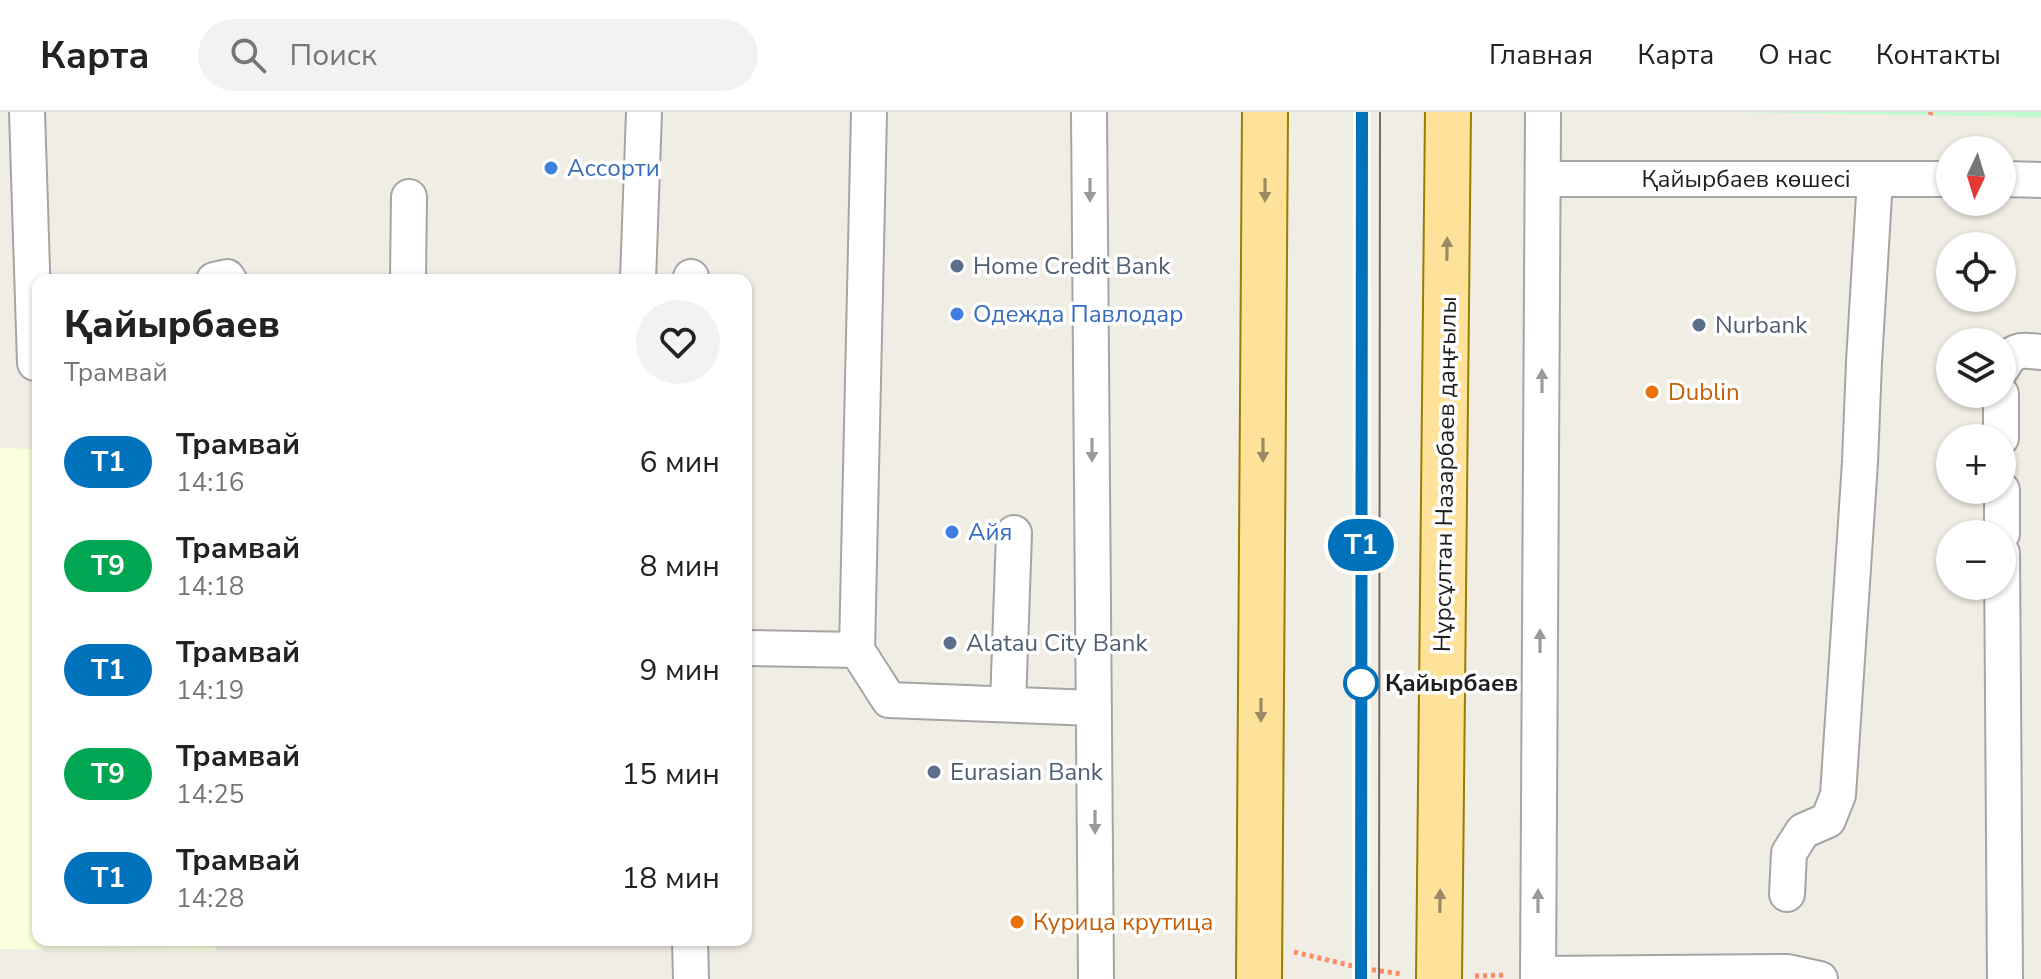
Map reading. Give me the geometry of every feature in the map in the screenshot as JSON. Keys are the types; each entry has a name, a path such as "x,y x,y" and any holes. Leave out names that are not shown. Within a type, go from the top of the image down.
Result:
{"main road":[{"path":"1259,965 1265,112"},
{"name":"Нұрсұлтан Назарбаев даңғылы","path":"1439,978 1448,112"}],"street":[{"path":"27,112 32,274"},
{"path":"638,274 644,112"},
{"path":"869,112 857,650 889,700 1094,708"},
{"path":"1089,112 1096,979"},
{"path":"1543,112 1538,976 1724,976 1788,972 1820,979"},
{"name":"Қайырбаев көшесі","path":"1543,179 1936,179"},
{"path":"1787,894 1789,853 1803,831 1828,820 1838,795 1875,179"},
{"path":"2016,179 2041,180"},
{"path":"408,274 409,197"},
{"path":"2016,352 2041,352"},
{"path":"1008,704 1014,533"},
{"path":"2002,600 2005,979"},
{"path":"752,648 857,650"},
{"path":"690,946 691,979"}],"path":[{"path":"1259,965 1300,952 1361,968 1439,978 1538,976"}],"shaded area":[{"path":"0,448 32,449 32,946 216,946 216,951 0,949"}],"green space":[{"path":"1729,112 2041,112 2041,117"}],"tram line":[{"path":"1361,979 1362,112"},
{"name":"T1","path":"1361,979 1362,112"},
{"path":"1379,979 1380,112"}],"place":[{"name":"Ассорти","path":"551,168"},
{"name":"Home Credit Bank","path":"957,266"},
{"name":"Одежда Павлодар","path":"957,314"},
{"name":"Nurbank","path":"1699,325"},
{"name":"Dublin","path":"1652,392"},
{"name":"Айя","path":"952,532"},
{"name":"Alatau City Bank","path":"950,643"},
{"name":"Қайырбаев","path":"1361,683"},
{"name":"Eurasian Bank","path":"934,772"},
{"name":"Курица крутица","path":"1017,922"}]}
